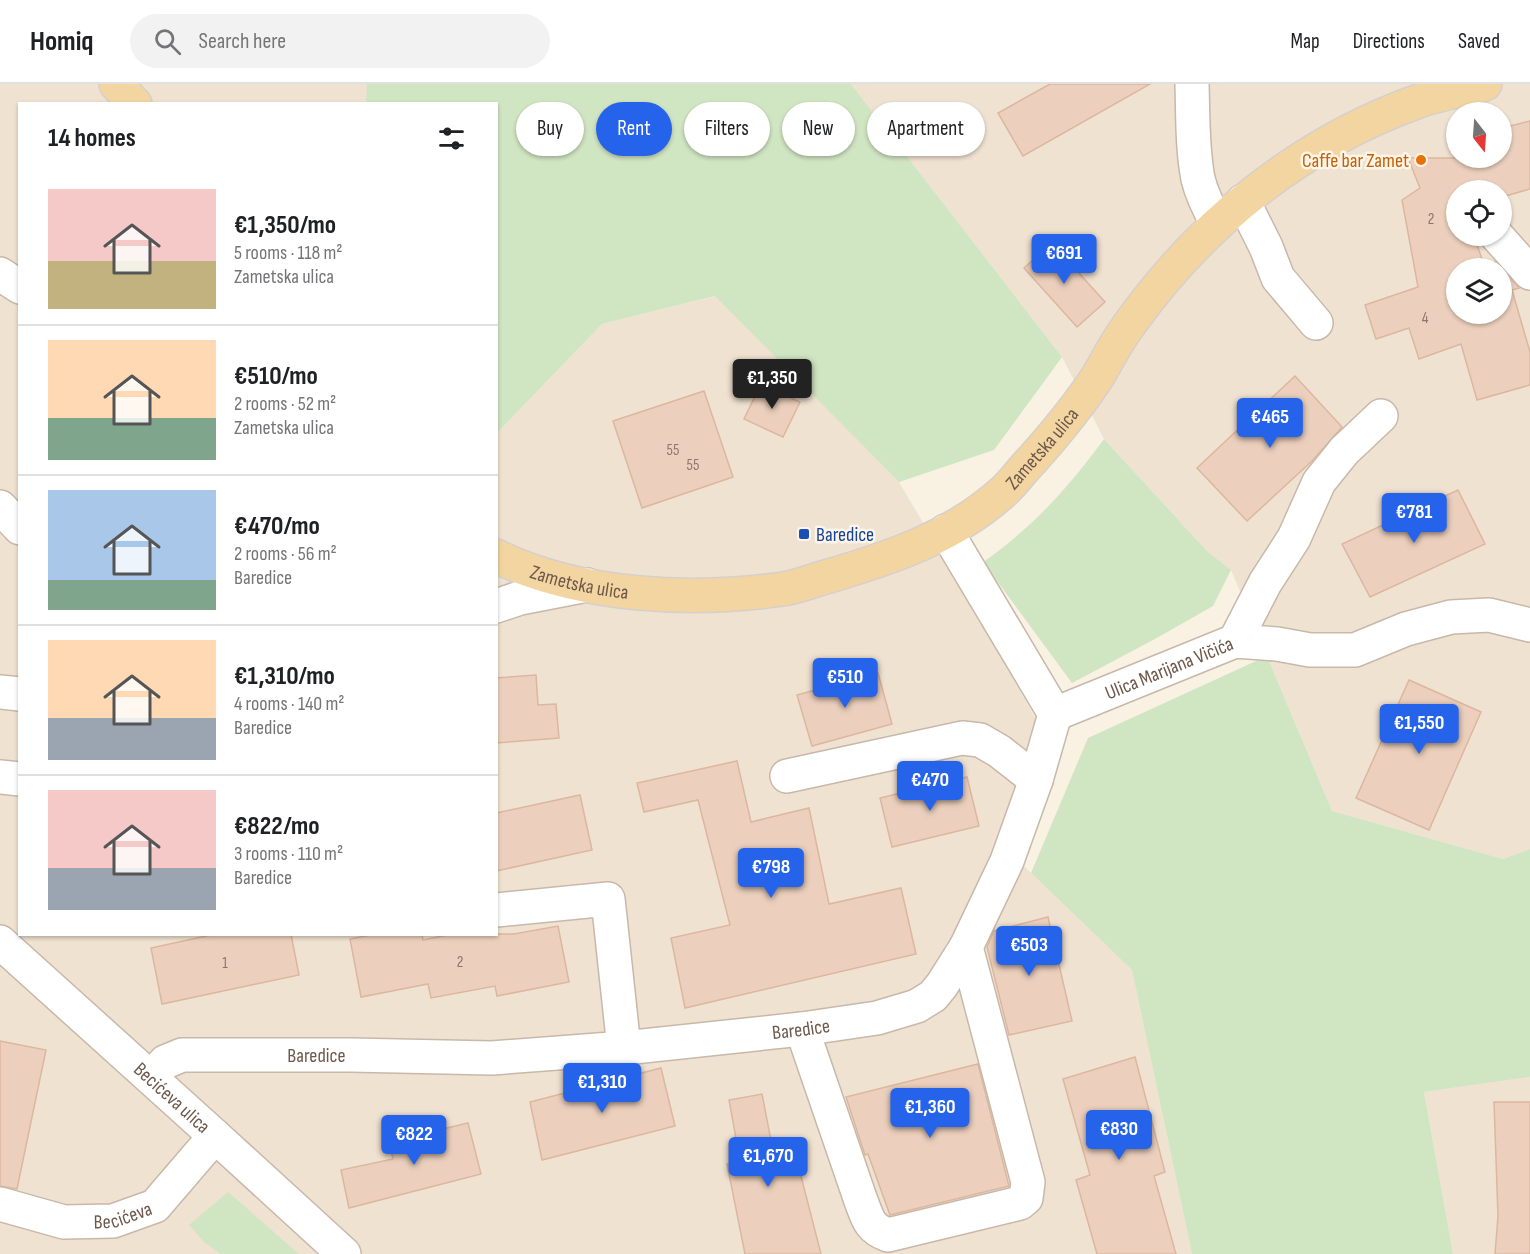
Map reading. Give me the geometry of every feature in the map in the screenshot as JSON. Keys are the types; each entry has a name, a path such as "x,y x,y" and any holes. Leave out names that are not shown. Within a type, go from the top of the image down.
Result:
{"main road":[{"path":"116,84 133,102"},
{"name":"Zametska ulica","path":"498,557 553,578 587,585 634,592 732,594 786,589 874,563 915,547 975,513 1004,491 1072,415 1127,328 1154,292 1216,223 1243,201 1335,137 1413,93 1485,84"}],"street":[{"path":"1192,84 1198,180 1216,223"},
{"path":"1243,201 1266,247 1278,278 1316,323"},
{"path":"1506,246 1530,273"},
{"path":"0,274 18,286"},
{"path":"1235,641 1266,583 1294,538 1319,482 1344,451 1381,416"},
{"path":"0,507 18,526"},
{"path":"946,531 1055,714"},
{"path":"498,605 520,598 587,585"},
{"name":"Ulica Marijana Vičića","path":"1055,714 1235,641 1276,644 1310,650 1355,650 1407,629 1451,617 1489,615 1530,625"},
{"path":"0,692 18,694"},
{"name":"Baredice","path":"151,1078 165,1062 182,1055 492,1058 624,1048 802,1029 877,1018 917,1006 933,996 966,947 1007,861 1036,780 1055,714"},
{"path":"786,776 962,738 980,740 999,751 1036,780"},
{"path":"0,777 18,779"},
{"path":"498,910 608,899 624,1048"},
{"name":"Becićeva ulica","path":"0,942 344,1254"},
{"path":"802,1029 861,1201 870,1224 878,1232 888,1235 1020,1203 1026,1198 1028,1182 966,947"},
{"name":"Becićeva","path":"0,1204 64,1222 113,1221 155,1206 216,1136"}],"shaded area":[{"path":"0,84 367,84 366,102 18,102 18,936 498,936 498,432 602,324 716,296 899,482 1037,721 1000,843 1132,970 1192,1254 0,1254"},
{"path":"851,84 1530,84 1530,849 1503,859 1332,811 1231,570 1207,551 1104,439 1062,357 907,156 985,156 985,102 867,102 867,105"},
{"path":"1530,1077 1530,1254 1453,1254 1424,1092"}],"green space":[{"path":"367,84 851,84 867,105 867,156 907,156 1062,357 994,450 899,482 715,296 602,324 498,432 498,102 366,102"},
{"path":"1104,439 1207,551 1231,570 1213,606 1072,683 983,562 1049,506"},
{"path":"1267,656 1332,811 1503,859 1530,849 1530,1077 1424,1092 1453,1254 1192,1254 1132,970 1031,873 1088,738"},
{"path":"228,1192 299,1254 221,1254 205,1243 189,1225"}],"building":[{"path":"1050,84 1150,84 1023,156 998,113"},
{"path":"1530,121 1530,189 1512,194 1512,180 1446,180 1446,246 1477,246 1482,258 1446,258 1446,324 1512,324 1512,290 1530,352 1530,385 1477,400 1461,344 1419,359 1409,328 1376,339 1365,305 1418,287 1402,200 1420,188 1408,158 1446,158 1446,168 1512,168 1512,126"},
{"path":"1052,243 1105,302 1077,327 1024,268"},
{"path":"1512,280 1519,288 1512,290"},
{"path":"1295,376 1342,427 1312,461 1247,521 1197,468"},
{"path":"761,384 800,402 783,437 744,419"},
{"path":"704,391 733,477 642,508 613,421"},
{"path":"1458,490 1485,544 1370,597 1342,544"},
{"path":"878,673 892,724 812,746 797,695"},
{"path":"536,675 538,705 556,704 559,738 498,743 498,678"},
{"path":"1409,680 1481,712 1429,830 1356,798"},
{"path":"737,761 751,822 809,808 829,904 901,888 916,954 685,1008 671,938 730,925 698,800 644,812 637,783"},
{"path":"967,777 979,826 892,847 880,798"},
{"path":"580,795 592,850 498,871 498,813"},
{"path":"1048,917 1072,1021 1009,1035 987,947 994,931"},
{"path":"558,926 569,982 497,996 495,986 431,998 428,984 361,997 350,939 365,936 422,936 423,940 442,936 514,934"},
{"path":"206,936 291,936 299,975 162,1004 151,948"},
{"path":"0,1041 46,1050 17,1189 0,1186"},
{"path":"1135,1057 1165,1172 1154,1176 1176,1254 1097,1254 1076,1180 1090,1175 1063,1079"},
{"path":"978,1064 1009,1186 890,1215 868,1154 865,1155 846,1097"},
{"path":"661,1068 675,1126 542,1160 530,1102"},
{"path":"762,1094 773,1151 793,1145 821,1254 745,1254 727,1164 740,1160 729,1100"},
{"path":"1494,1102 1530,1102 1530,1254 1495,1254 1498,1216"},
{"path":"468,1123 481,1174 349,1208 341,1170 393,1159 389,1142"}],"place":[{"name":"Caffe bar Zamet","path":"1421,160"},
{"name":"Baredice","path":"804,534"}]}
